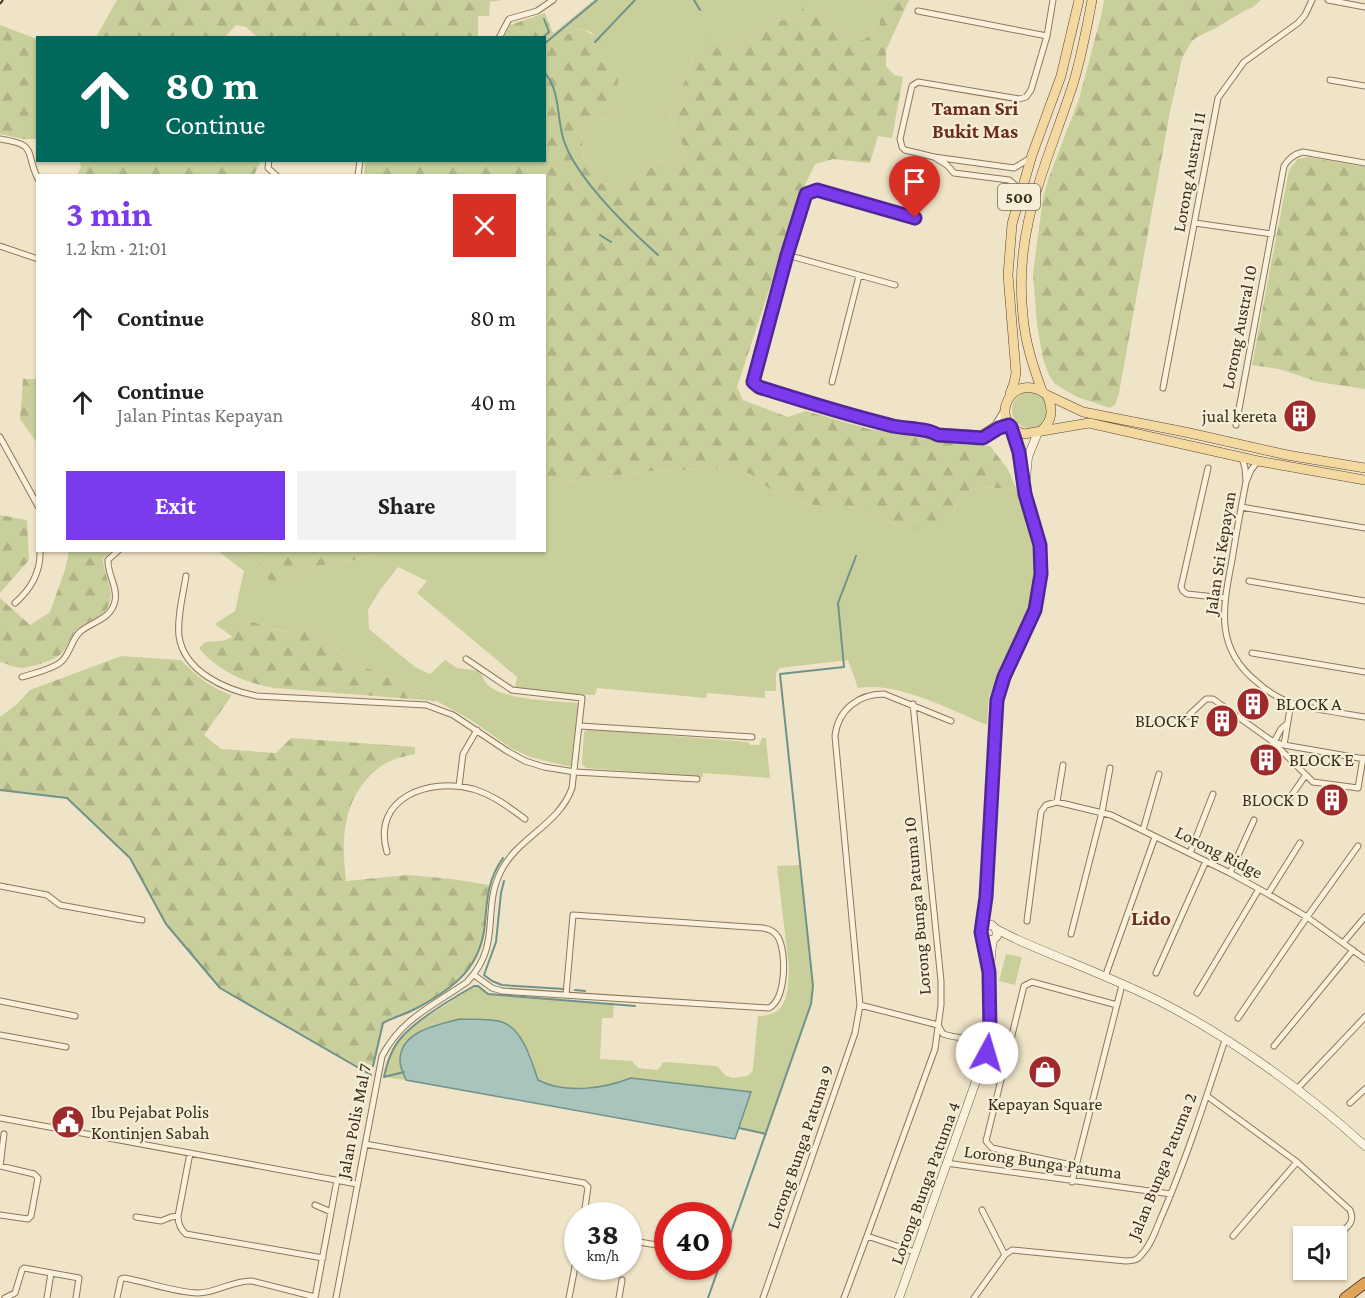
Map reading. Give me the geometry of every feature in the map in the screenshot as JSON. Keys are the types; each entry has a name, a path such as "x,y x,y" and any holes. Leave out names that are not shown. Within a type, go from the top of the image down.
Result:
{"highway":[{"path":"1346,1298 1365,1283"}],"main road":[{"name":"500","path":"1010,426 1006,404 1016,373 1008,275 1010,245 1017,203 1061,76 1079,0"},
{"name":"500","path":"1040,431 1049,422 1052,412 1031,362 1023,317 1021,288 1023,246 1037,184 1074,79 1092,0"},
{"path":"1006,404 1014,392 1023,388 1033,388 1083,412 1365,468"},
{"path":"1010,426 1024,434 1089,423 1242,458 1365,480"},
{"path":"1287,454 1290,461 1289,466"}],"street":[{"path":"500,36 509,19 537,11 553,0"},
{"path":"1032,155 1019,166 1006,168 909,152 900,143 914,84 922,82 1023,99 1029,95 1047,36 1053,0"},
{"name":"Lorong Austral 11","path":"1163,388 1196,223 1216,105 1221,92 1244,62 1298,23 1305,15 1312,0"},
{"path":"1328,0 1365,7"},
{"path":"918,11 1047,36"},
{"path":"1330,80 1365,86"},
{"path":"0,139 22,143 27,147 36,174"},
{"name":"Lorong Austral 10","path":"1236,425 1284,166 1288,159 1303,152 1365,163"},
{"path":"934,157 947,165 954,173 1014,183 1016,186 1014,200 1017,203"},
{"path":"965,175 966,162"},
{"path":"1006,168 1006,180"},
{"path":"915,218 812,190 805,195 753,378 755,385 861,418 933,432 938,435 983,438 999,428 1010,426 1019,452 1025,494 1040,545 1041,574 1035,610 1004,677 997,700 982,933 989,972"},
{"path":"1196,223 1272,234"},
{"path":"0,246 36,258"},
{"path":"787,255 895,285"},
{"path":"832,382 859,276"},
{"path":"933,432 939,430 981,434 995,425 1006,404"},
{"path":"1025,494 1028,457 1040,431"},
{"path":"0,436 36,502"},
{"name":"Jalan Sri Kepayan","path":"1242,458 1246,482"},
{"name":"Jalan Sri Kepayan","path":"1258,461 1246,482 1225,598 1224,627 1229,646 1250,677 1268,691 1291,703 1365,717"},
{"path":"1208,468 1181,587 1187,594 1225,598"},
{"path":"1241,507 1365,528"},
{"path":"15,603 38,575 40,552"},
{"path":"22,676 60,663 67,655 75,637 108,614 115,598 108,560 117,552"},
{"path":"186,576 179,624 181,645 192,664 222,684 239,692 256,696 426,705 453,715 507,751 525,761 544,767 575,772 697,779"},
{"path":"1249,581 1365,601"},
{"path":"1252,653 1365,672"},
{"name":"Jalan Polis Mal 7","path":"336,1298 382,1056 390,1041 409,1022 474,975 490,937 493,898 502,869 517,851 559,812 569,797 575,772 582,698 512,690 466,659"},
{"name":"Lorong Bunga Patuma 9","path":"763,1298 855,1034 860,1005 835,736 836,725 845,710 867,696 884,694 951,721"},
{"path":"1188,716 1206,699 1211,698 1273,741 1305,776 1317,783 1357,789 1360,786 1364,758 1284,745 1273,741"},
{"path":"1284,745 1291,703"},
{"name":"Lorong Bunga Patuma 10","path":"844,1298 935,1050 938,1025 941,981 913,704"},
{"path":"1273,741 1287,724"},
{"path":"580,726 752,737"},
{"path":"459,786 463,754 477,730"},
{"path":"1057,802 1063,765"},
{"path":"1071,934 1102,812 1110,768"},
{"path":"1143,830 1159,774"},
{"path":"1289,799 1305,776"},
{"path":"387,852 384,838 389,812 407,796 427,788 459,786 486,794 525,819"},
{"path":"1190,853 1213,794"},
{"name":"Lorong Ridge","path":"1027,921 1041,812 1046,805 1057,802 1102,812 1230,873 1306,917 1365,959"},
{"path":"1230,873 1254,820"},
{"path":"1105,977 1155,837"},
{"path":"1268,894 1300,843"},
{"path":"1239,1018 1306,917 1358,846"},
{"path":"1156,973 1206,861"},
{"path":"0,886 47,895 60,905 142,920"},
{"path":"1197,993 1259,889"},
{"path":"986,897 988,915 994,933 989,972"},
{"path":"474,975 492,988 567,995 769,1008 777,1001 781,989 782,951 778,936 763,928 573,915 567,995"},
{"path":"1344,943 1365,917"},
{"path":"982,933 988,925 994,933 1016,939 1161,1002 1225,1040 1296,1089 1365,1146"},
{"path":"982,933 987,940 994,933"},
{"path":"1274,1046 1353,950"},
{"name":"Lorong Bunga Patuma 4","path":"899,1298 987,1053 990,1030 989,972"},
{"path":"1076,1166 992,1148 986,1143 1021,997 1024,986 1032,982 1117,1005"},
{"path":"1072,1182 1122,985"},
{"path":"0,1001 75,1016"},
{"path":"860,1005 938,1025 943,1034 956,1038 965,1039 978,1036"},
{"path":"1296,1089 1365,1017"},
{"path":"0,1035 66,1047"},
{"name":"Jalan Bunga Patuma 2","path":"1005,1255 1017,1249 1134,1260 1141,1256 1147,1248 1171,1194 1225,1040"},
{"path":"1350,1103 1365,1089"},
{"path":"1207,1096 1297,1161 1350,1210 1353,1216 1347,1227"},
{"path":"0,1118 357,1184"},
{"path":"0,1215 28,1219 31,1216 38,1185 38,1178 34,1174 0,1166 4,1134"},
{"path":"365,1144 584,1183 588,1187 586,1202"},
{"path":"190,1153 178,1216 178,1225 186,1234 322,1258"},
{"path":"1233,1236 1297,1161"},
{"name":"Lorong Bunga Patuma","path":"946,1164 1171,1194"},
{"path":"117,1298 121,1279 124,1278 197,1293 242,1281 252,1281 315,1298 337,1180"},
{"path":"315,1204 331,1212"},
{"path":"974,1298 1005,1255 982,1210"},
{"path":"136,1217 161,1221 178,1216"},
{"path":"867,1236 915,1252"},
{"path":"0,1294 5,1298 15,1293 23,1269 79,1278 76,1298"},
{"path":"47,1298 51,1273"},
{"path":"569,1298 572,1280"},
{"path":"619,1298 622,1280"}],"green space":[{"path":"117,0 502,0 490,2 489,16 478,16 478,36 256,36 246,27 236,25 226,36 97,36"},
{"path":"594,0 870,0 880,7 880,24 864,40 838,37 822,6 795,19 756,26 743,41 724,49 694,54 688,76 669,109 675,134 682,143 684,155 673,166 661,160 618,188 601,183 593,168 584,160 582,138 588,122 609,118 618,81 609,50 591,32 579,29 556,40 546,39"},
{"path":"870,0 909,0 886,50 886,66 894,75 903,77 892,138 878,136 870,163 833,159 815,164 800,196 737,387 743,400 788,417 806,411 869,429 958,444 990,446 1007,468 1017,490 987,487 961,493 953,512 933,527 911,529 882,520 850,506 799,503 774,492 750,474 729,468 652,471 546,484 546,174 364,174 365,162 546,162 546,40 556,40 579,29 602,41 616,63 618,81 609,118 588,122 582,138 584,160 593,168 601,183 618,188 661,160 673,166 684,155 682,143 675,134 669,109 688,76 694,54 706,39 724,49 743,41 756,26 795,19 804,7 822,6 838,37 864,40 880,24 880,7"},
{"path":"1104,0 1261,0 1253,7 1197,37 1182,58 1170,112 1119,393 1115,405 1110,408 1077,397 1055,384 1049,375 1043,359 1037,325 1033,274 1043,197 1079,99"},
{"path":"545,13 553,34 546,40 546,36 504,36 510,25"},
{"path":"0,25 36,39 36,139 0,134"},
{"path":"1308,157 1365,167 1365,389 1318,382 1279,369 1252,365 1289,170 1298,159"},
{"path":"80,162 260,162 254,174 78,174 81,167"},
{"path":"23,379 36,379 36,442 20,419"},
{"path":"1030,392 1043,397 1048,410 1043,423 1030,428 1017,423 1012,410 1017,397"},
{"path":"729,468 750,474 774,492 799,503 850,506 882,520 911,529 953,512 961,493 987,487 1017,490 1034,543 1034,586 1030,604 989,696 987,725 907,693 874,687 858,688 848,660 780,668 776,673 776,691 765,691 765,698 707,693 706,698 597,688 595,695 545,692 515,687 517,677 417,593 427,581 398,567 368,610 369,629 415,667 430,674 445,660 457,668 480,671 490,687 508,695 578,703 572,766 567,766 530,757 511,748 471,720 404,683 348,660 327,638 307,622 285,632 247,620 234,638 215,624 235,611 244,571 219,552 253,552 259,565 271,581 295,581 310,567 361,559 382,552 546,552 546,484 652,471"},
{"path":"0,515 27,520 29,560 0,593"},
{"path":"69,552 111,552 103,559 111,592 107,608 101,615 77,630 59,656 44,663 23,668 0,662 0,598 30,625 50,612"},
{"path":"253,552 382,552 361,559 310,567 295,581 270,581"},
{"path":"247,620 284,632 307,622 327,638 348,660 404,683 436,701 275,688 233,675 215,664 199,648 205,642 230,638"},
{"path":"121,656 181,660 204,681 232,695 204,735 221,749 276,753 291,738 415,747 415,754 398,758 382,766 358,790 345,827 346,881 408,875 489,885 484,934 474,963 458,981 413,1010 383,1023 373,1066 364,1062 361,1070 220,988 166,924 130,858 67,798 0,790 0,717 30,690"},
{"path":"587,729 748,742 750,745 759,745 762,738 766,738 770,778 703,773 703,777 586,768 582,764 584,732"},
{"path":"800,865 813,986 811,1004 766,1134 739,1128 751,1092 631,1078 608,1085 584,1088 560,1087 538,1080 530,1053 503,1022 460,1019 412,1035 400,1062 406,1080 384,1077 393,1052 408,1030 474,986 478,986 488,994 614,1004 613,1018 602,1018 600,1059 632,1061 638,1068 657,1070 662,1063 666,1062 717,1066 726,1076 733,1078 747,1076 753,1069 758,1016 775,1012 781,1007 787,994 789,968 777,866"},
{"path":"1006,954 1022,957 1015,985 999,981"}],"water":[{"path":"460,1019 492,1020 509,1026 516,1031 526,1047 538,1080 560,1087 596,1087 631,1078 751,1092 735,1139 406,1080 401,1069 401,1051 412,1036 431,1027"}],"waterway":[{"path":"546,42 597,0"},
{"path":"595,42 635,0"},
{"path":"694,0 700,10"},
{"path":"544,19 549,32 544,36"},
{"path":"546,75 553,87 561,130 569,153 590,185 632,231 658,255"},
{"path":"600,235 611,242"},
{"path":"708,1298 811,1004 813,986 780,674 844,667 838,603 856,556"},
{"path":"0,790 67,798 130,858 166,924 220,988 371,1075"},
{"path":"373,1066 383,1023 443,993 463,975 471,964 482,939 491,881 503,858"},
{"path":"504,881 496,942 484,975 502,985 564,989"},
{"path":"404,1072 384,1077 390,1056 398,1042 425,1017 474,986 478,986 488,994 635,1006"},
{"path":"575,990 585,991"},
{"path":"739,1128 766,1134"}],"railway":[{"path":"0,4 3,0"}],"place":[{"name":"jual kereta","path":"1300,416"},
{"name":"BLOCK A","path":"1253,704"},
{"name":"BLOCK F","path":"1222,721"},
{"name":"BLOCK E","path":"1266,760"},
{"name":"BLOCK D","path":"1332,800"},
{"name":"Kepayan Square","path":"1045,1072"},
{"name":"Ibu Pejabat Polis Kontinjen Sabah","path":"68,1122"}],"district":[{"name":"Taman Sri Bukit Mas","path":"975,120"},
{"name":"Lido","path":"1151,918"}],"route":[{"path":"915,218 817,190 812,190 805,195 753,382 759,387 811,404 938,435 983,438 999,428 1009,425 1011,427 1019,452 1025,494 1040,545 1041,574 1035,610 1004,677 997,700 986,897 981,932 989,972 990,1030 987,1053"}]}
